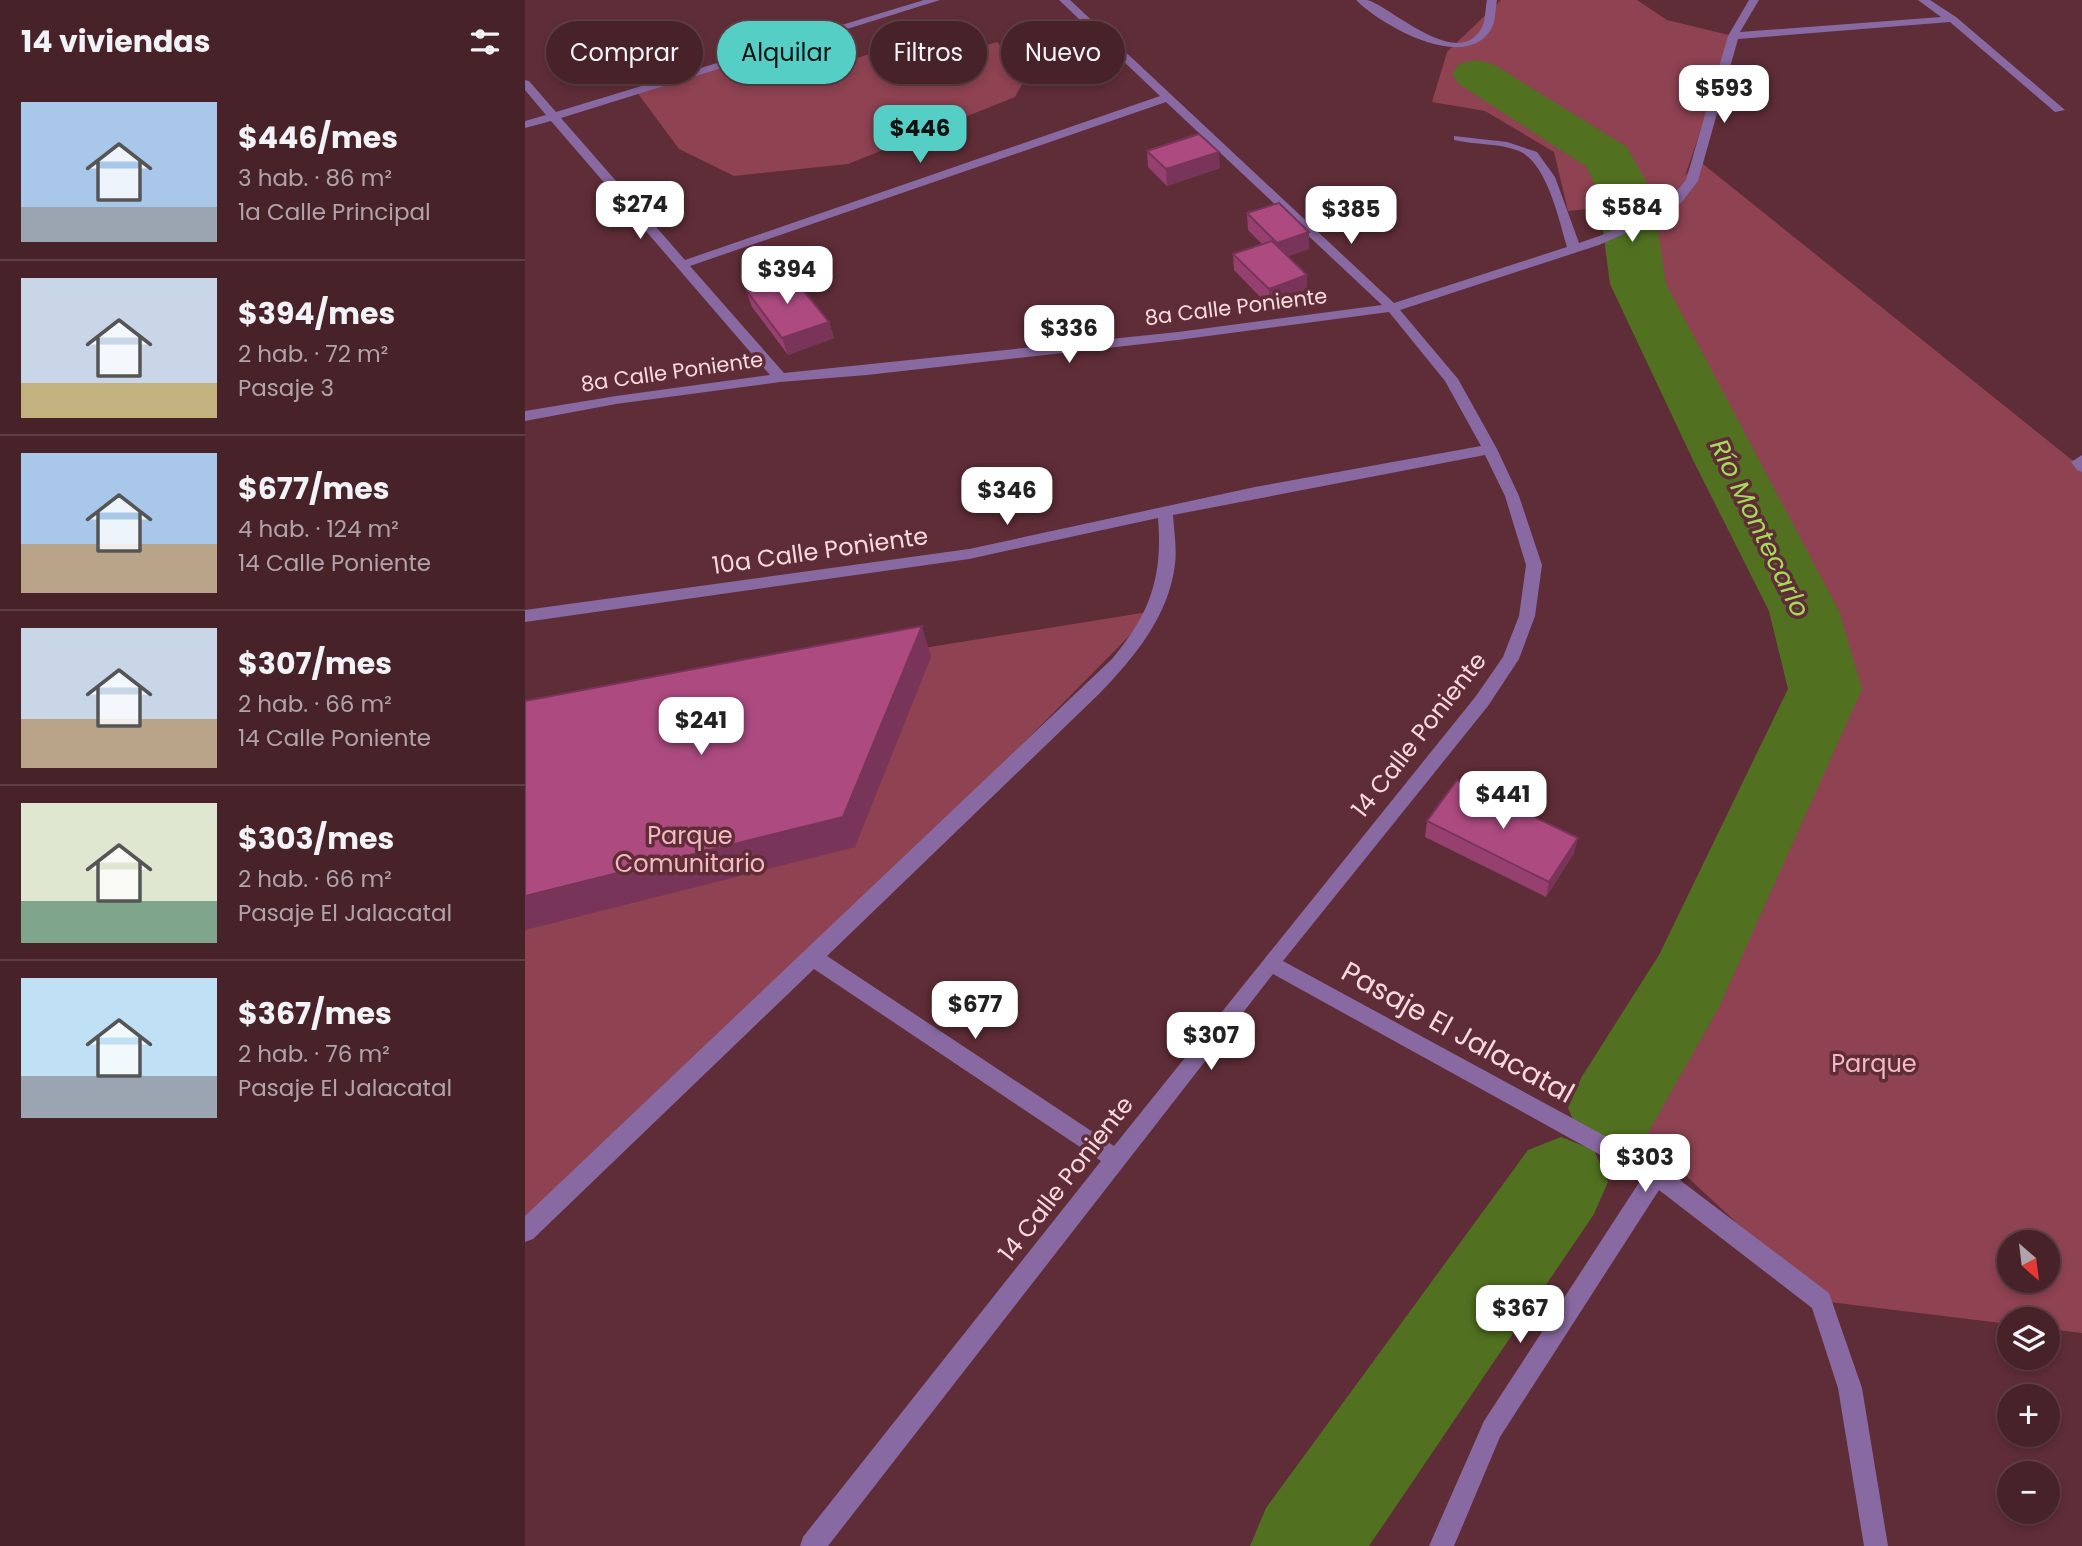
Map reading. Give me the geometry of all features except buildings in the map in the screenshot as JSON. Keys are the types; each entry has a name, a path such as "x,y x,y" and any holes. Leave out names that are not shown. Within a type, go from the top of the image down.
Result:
{"street":[{"path":"525,125 935,0"},
{"path":"1064,0 1392,308 1451,379 1490,449"},
{"path":"1361,0 1418,37 1438,43 1461,43 1476,38 1485,31 1492,0"},
{"name":"8a Calle Poniente","path":"525,416 616,400 780,378 1151,339 1392,308 1595,242 1656,215 1677,200 1692,181 1733,36 1754,0"},
{"path":"1923,0 1952,19 2059,110"},
{"path":"1733,36 1952,19"},
{"path":"525,83 780,378"},
{"path":"682,265 1169,97"},
{"path":"1458,138 1524,149 1534,155 1549,177 1574,248"},
{"name":"10a Calle Poniente","path":"525,616 590,604 969,554 1255,492 1490,449"},
{"name":"14 Calle Poniente","path":"812,1546 1270,963 1482,701 1511,659 1527,616 1534,565 1513,496 1490,449"},
{"path":"2082,460 2078,463 2082,467"},
{"path":"525,1231 1131,651 1154,611 1167,569 1165,511"},
{"path":"812,957 1116,1159"},
{"name":"Pasaje El Jalacatal","path":"1270,963 1656,1175 1821,1301 1850,1388 1876,1546"},
{"path":"1441,1546 1492,1429 1656,1175"}],"green space":[{"name":"Parque","path":"1501,0 1637,0 1667,20 1733,36 1685,176 1698,160 2082,468 2082,1333 2060,1330 2060,1307 1997,1307 1997,1323 1821,1301 1613,1108 1748,855 1825,689 1726,462 1638,284 1656,215 1667,201 1568,211 1554,152 1485,111 1432,102 1447,52"},
{"path":"997,42 1001,46 1001,84 1022,84 1015,97 848,164 734,176 679,149 636,91 659,84 703,84 703,71 717,67 717,84 856,84 856,58 870,54 870,84 987,84 987,45"},
{"name":"Parque Comunitario","path":"1154,611 812,957 525,1231 525,712"}],"waterway":[{"name":"Río Montecarlo","path":"1476,74 1609,158 1625,192 1638,284 1726,462 1804,611 1825,689 1689,981 1613,1108"},
{"name":"Río Montecarlo","path":"1304,1546 1561,1182"}]}
